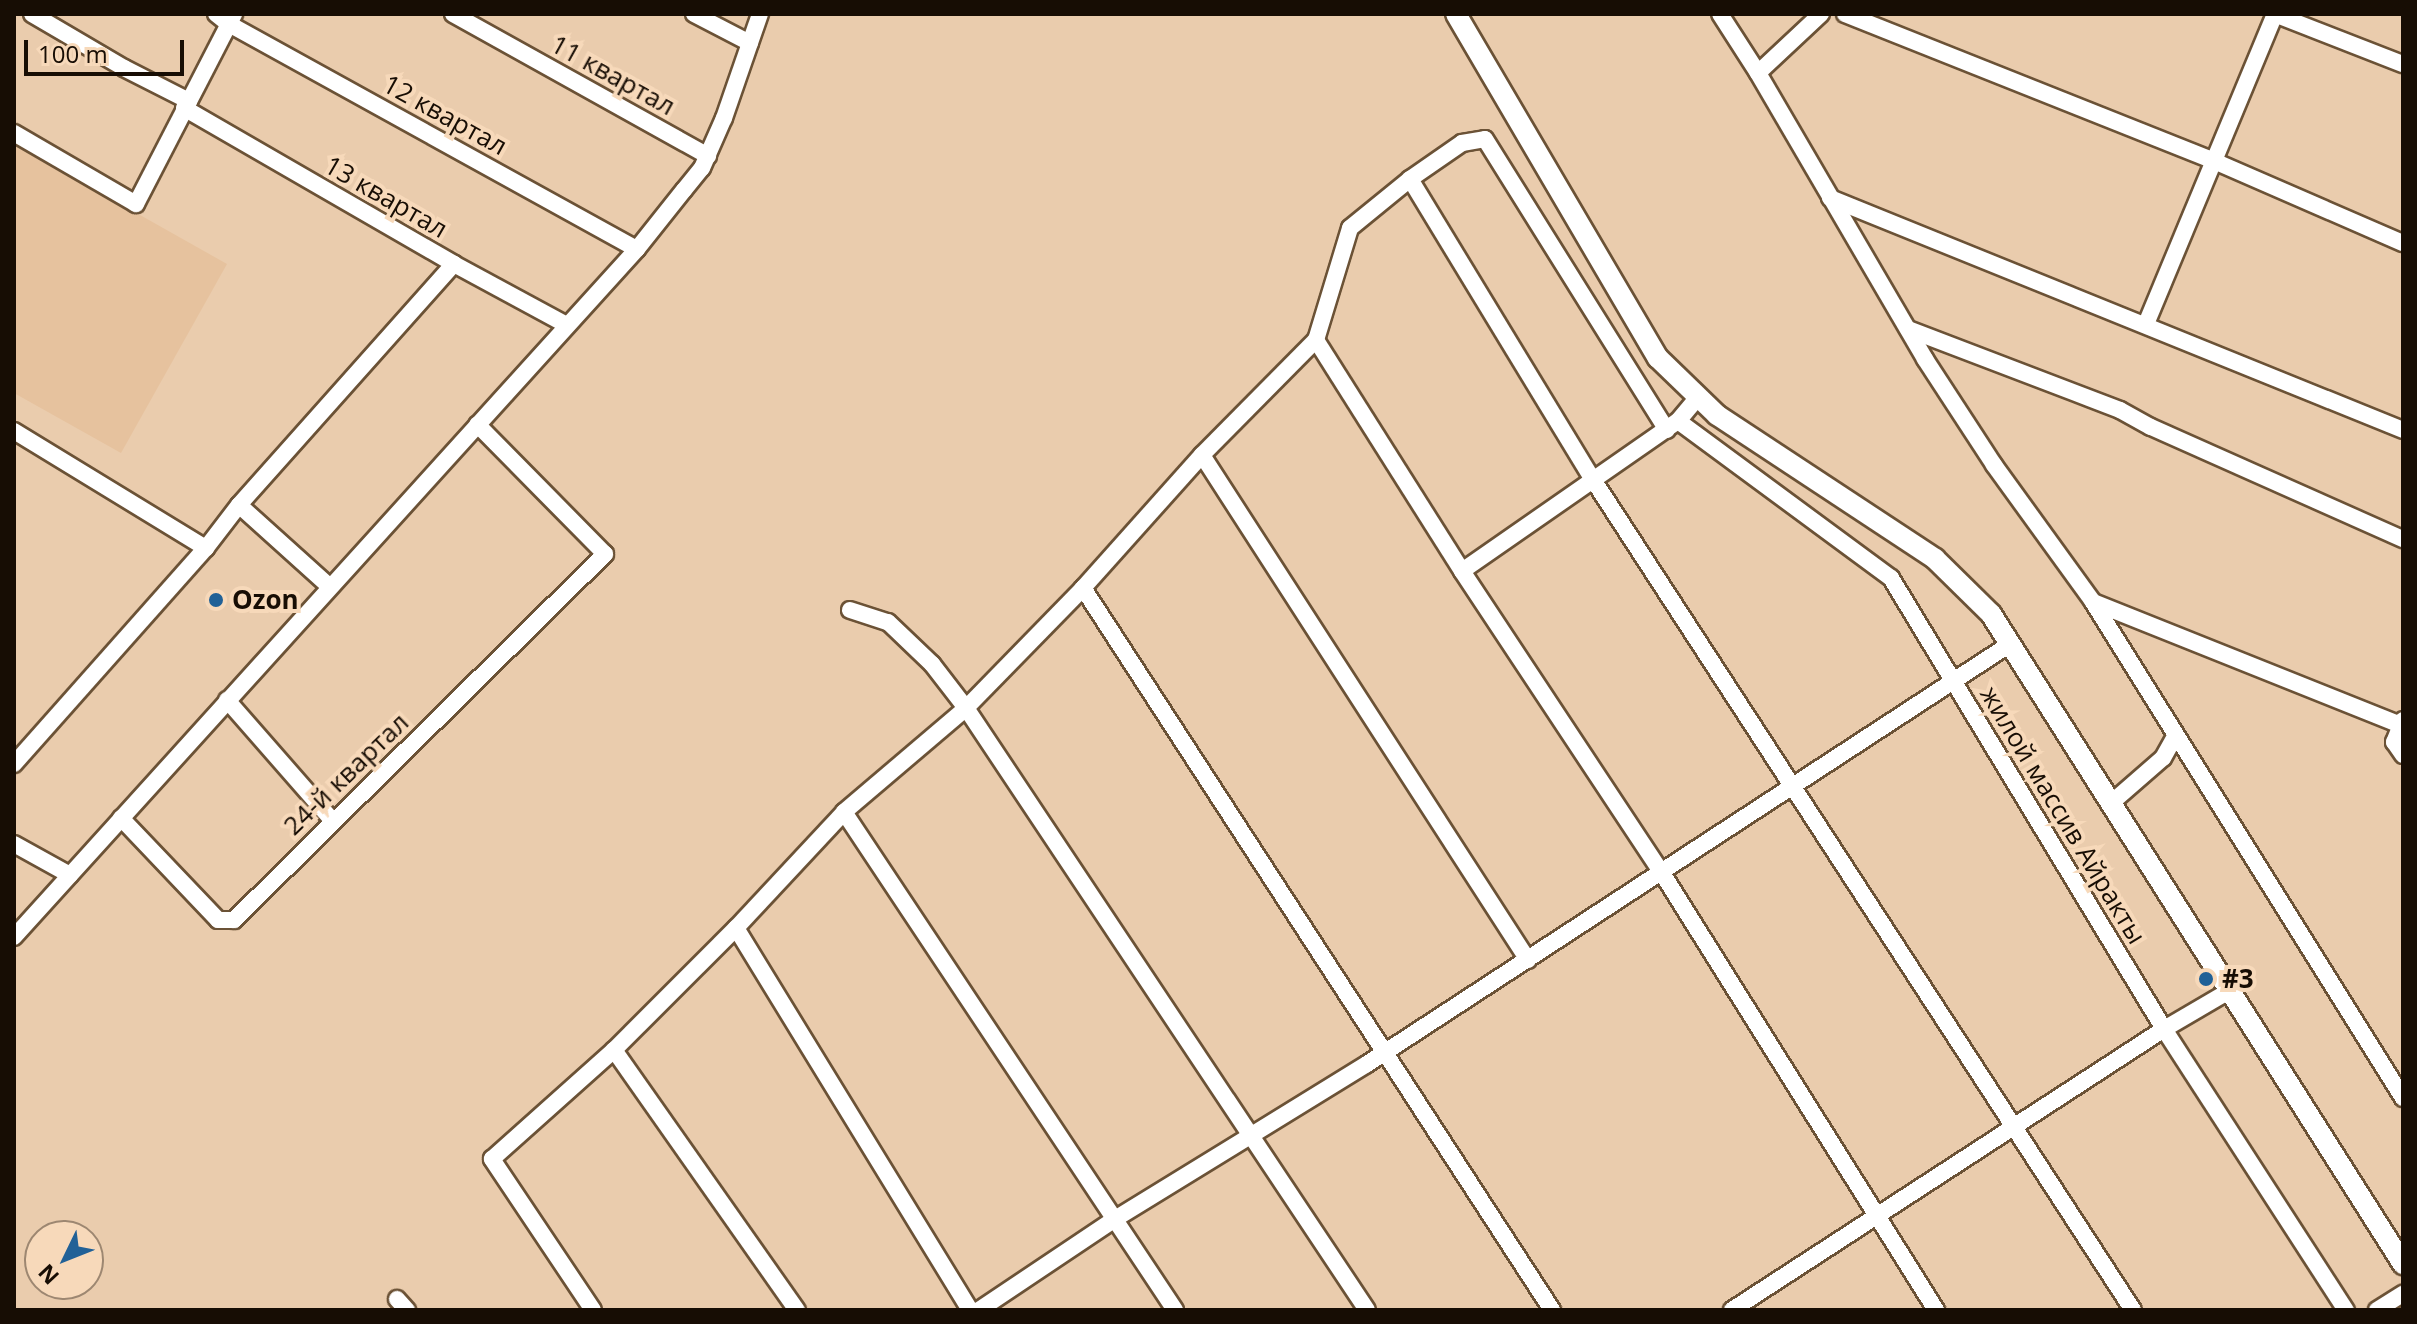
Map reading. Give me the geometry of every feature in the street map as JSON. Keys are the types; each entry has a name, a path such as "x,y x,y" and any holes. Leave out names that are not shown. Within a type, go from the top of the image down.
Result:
{"main road":[{"path":"1456,14 1658,358 1717,415 1935,559 1991,614 2403,1264"}],"street":[{"name":"13 квартал","path":"32,14 454,264 567,325"},
{"name":"11 квартал","path":"453,14 708,156"},
{"path":"694,14 750,43"},
{"path":"14,937 637,249 702,168 760,14"},
{"path":"1720,14 1908,329 1994,465 2093,602 2403,1098"},
{"path":"1758,73 1821,14"},
{"path":"1845,14 2214,161 2403,243"},
{"path":"2146,324 2276,15 2403,64"},
{"path":"14,133 136,204 187,104 226,17"},
{"name":"12 квартал","path":"226,17 637,249"},
{"path":"593,1310 492,1159 614,1050 736,928 844,812 966,708 1083,588 1202,455 1316,340 1350,228 1410,179 1462,143 1485,139 1672,425"},
{"path":"1410,179 1592,478 2133,1310"},
{"path":"1830,198 2403,430"},
{"path":"14,764 454,264"},
{"path":"1908,329 2120,410 2151,427 2403,539"},
{"path":"1316,340 1462,571 1662,873 1936,1310"},
{"path":"1462,571 1672,425 1698,397"},
{"name":"24-й квартал","path":"121,818 218,920 234,920 332,820 541,621 605,554 477,424"},
{"name":"жилой массив Айракты","path":"1672,425 1891,578 2164,1029 2346,1310"},
{"path":"14,431 206,548"},
{"path":"1202,455 1528,960"},
{"path":"239,505 329,586"},
{"path":"1083,588 1552,1310"},
{"path":"2093,602 2402,723 2394,742 2403,755"},
{"path":"850,610 888,622 932,664 966,708 1367,1310"},
{"path":"979,1310 1115,1219 1253,1136 1528,960 2010,644"},
{"path":"227,700 332,820"},
{"path":"2110,804 2163,758 2176,735"},
{"path":"844,812 1175,1310"},
{"path":"14,844 70,875"},
{"path":"736,928 970,1310"},
{"path":"1739,1308 2164,1029 2229,991"},
{"path":"614,1050 797,1310"},
{"path":"2377,1310 2403,1294"}],"shaded area":[{"path":"14,144 227,264 121,453 14,393"}],"place":[{"name":"Ozon","path":"216,600"},
{"name":"#3","path":"2206,979"}]}
